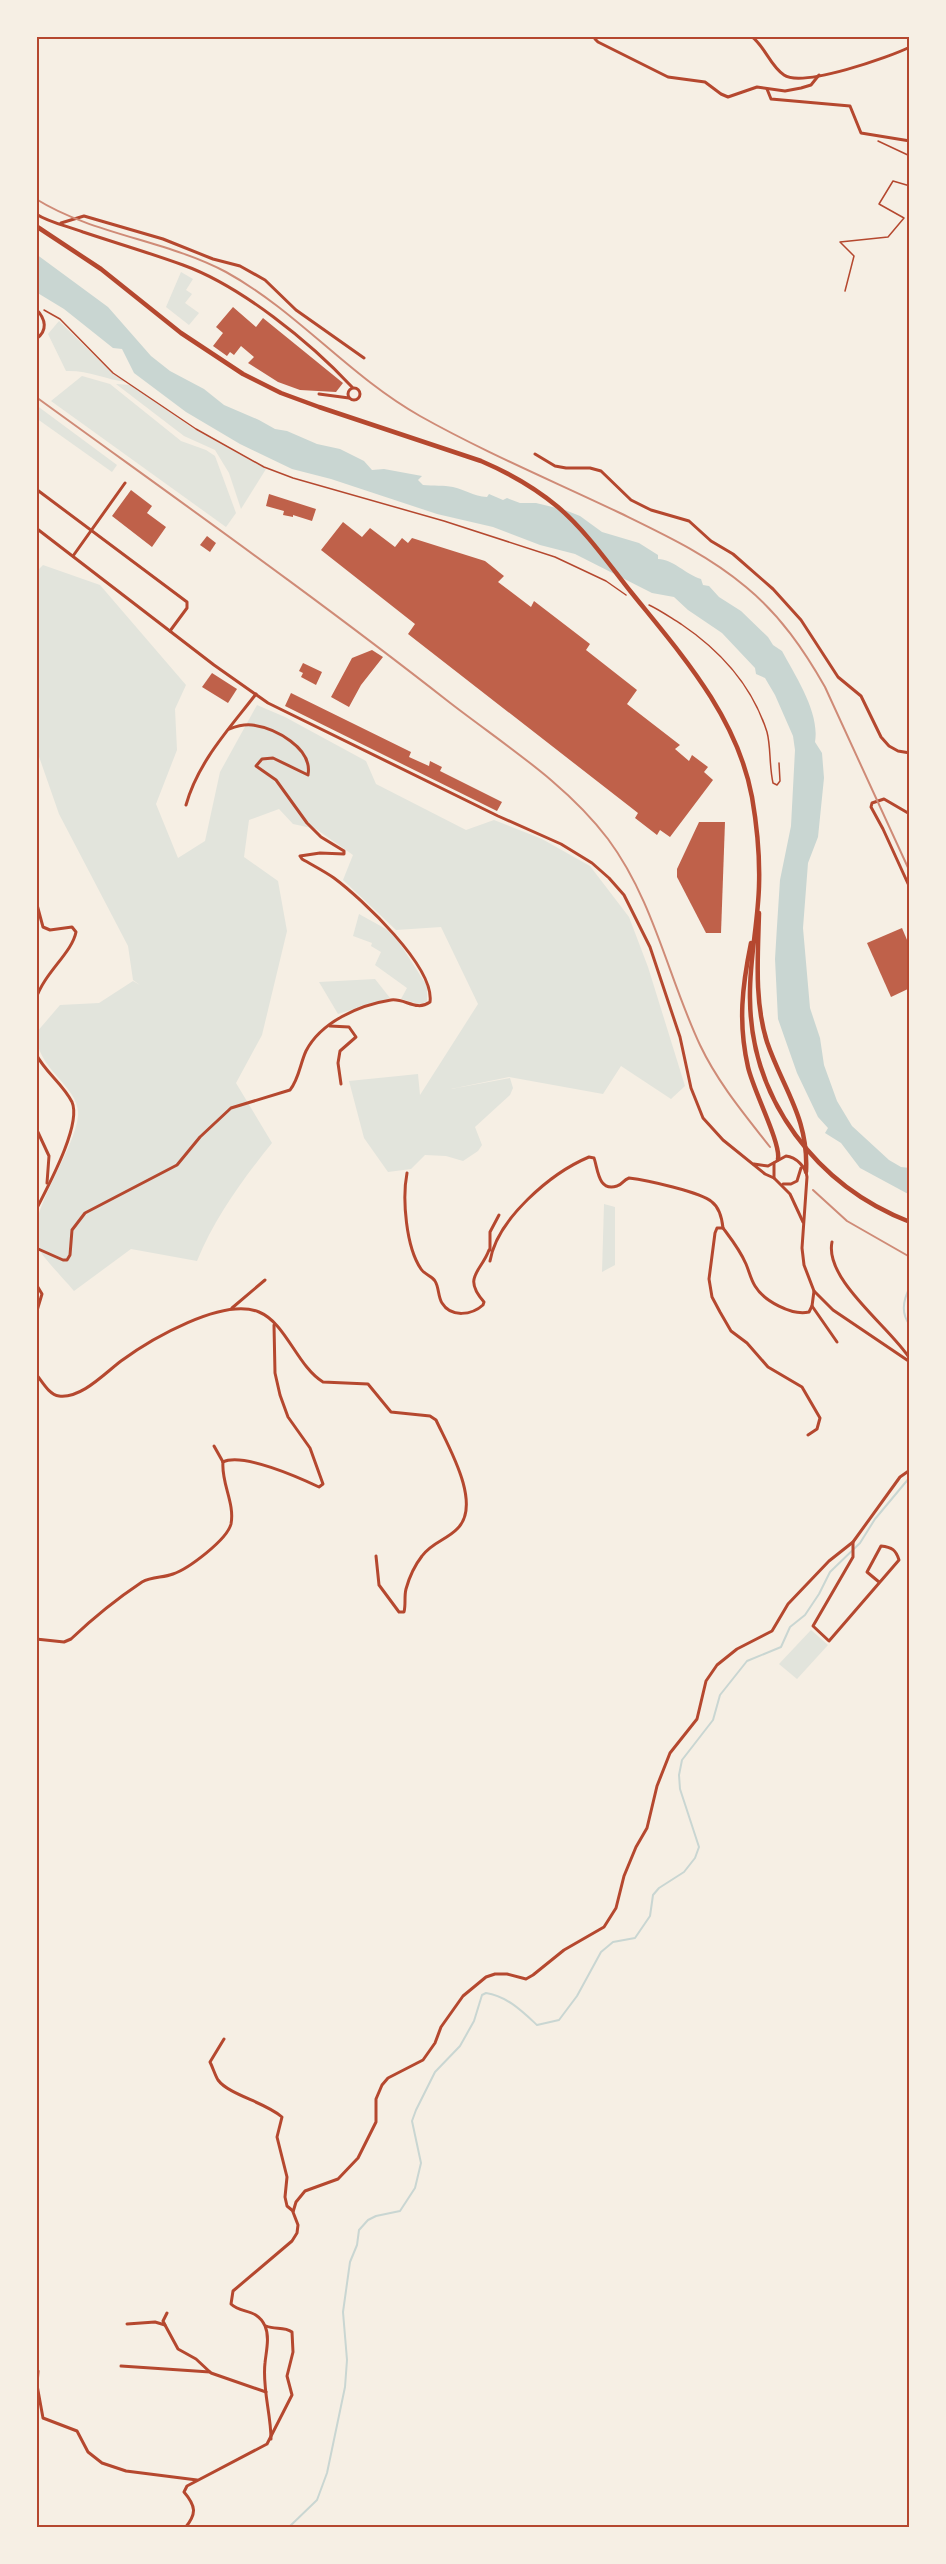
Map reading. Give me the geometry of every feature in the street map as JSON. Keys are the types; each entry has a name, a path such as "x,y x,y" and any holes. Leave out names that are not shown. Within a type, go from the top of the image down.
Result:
{"main road":[{"path":"36,226 101,269 182,333 243,374 281,393 481,461 521,480 559,508 580,529 702,682 733,739 751,794 756,824 760,1007 766,1041 803,1126 807,1155 806,1172"},
{"path":"759,888 750,972 752,1027 762,1072 775,1102 798,1139 833,1177 872,1205 910,1222"},
{"path":"756,917 743,992 741,1024 748,1069 759,1103 778,1143 776,1161"}],"street":[{"path":"751,36 787,77 805,80 863,65 910,47"},
{"path":"595,37 668,77 705,82 728,97 757,87 785,92 811,85 820,75"},
{"path":"766,89 771,99 850,106 861,133 910,141"},
{"path":"36,214 184,265 247,298 282,324 352,387 357,388 360,397 356,400 319,394"},
{"path":"59,223 84,216 163,239 208,258 240,266 265,280 296,310 364,358"},
{"path":"36,309 42,316 45,328 44,333 36,339"},
{"path":"340,398 352,387"},
{"path":"348,391 349,398"},
{"path":"535,454 555,466 601,471 631,500 651,510 689,521 711,541 733,554 783,599 801,620 838,677 861,696 881,737 889,746 898,751 910,753"},
{"path":"73,556 125,483"},
{"path":"36,489 187,602 188,608 170,631"},
{"path":"36,528 170,631 287,714 561,844 592,863 609,878 628,902 650,947 680,1037 691,1088 703,1118 718,1135 765,1174 781,1184 790,1194 804,1223"},
{"path":"186,805 201,766 256,694"},
{"path":"36,1248 67,1260 70,1255 72,1230 85,1213 177,1165 200,1137 231,1108 290,1090 296,1082 309,1047 337,1018 349,1012 394,999 424,1006 430,1002 431,993 428,983 400,939 333,877 300,856 320,853 342,856 344,851 321,837 306,823 276,780 256,766 262,759 273,759 308,775 305,755 283,735 254,725 240,725 229,729"},
{"path":"910,812 884,799 872,803 871,807 884,829 910,888"},
{"path":"36,901 43,927 50,930 72,927 76,932 69,946 45,978 36,999"},
{"path":"330,1026 349,1027 356,1036 340,1052 338,1063 341,1084"},
{"path":"36,1054 46,1071 69,1097 74,1108 73,1126 36,1210"},
{"path":"36,1128 49,1156 50,1170 45,1192"},
{"path":"753,1164 762,1166 790,1156 795,1158 806,1172 802,1248 804,1265 814,1292 833,1310 910,1360"},
{"path":"406,1173 404,1207 414,1251 422,1271 436,1283 440,1298 446,1308 460,1314 476,1310 483,1305 484,1302 475,1291 474,1278 501,1230 530,1197 589,1157 594,1158 601,1181 607,1186 619,1186 629,1178 678,1189 708,1199 717,1208 723,1228 738,1247 755,1286 779,1305 801,1314 809,1312 814,1292"},
{"path":"774,1178 772,1168 776,1161"},
{"path":"797,1181 801,1175 801,1166"},
{"path":"781,1184 787,1185 797,1181 806,1172"},
{"path":"490,1261 490,1232 499,1215"},
{"path":"723,1228 717,1228 713,1245 709,1279 712,1297 730,1331 747,1343 768,1367 802,1387 820,1418 817,1429 808,1435"},
{"path":"832,1242 832,1256 839,1274 910,1360"},
{"path":"231,1310 265,1280"},
{"path":"36,1284 42,1294 36,1314"},
{"path":"812,1306 837,1342"},
{"path":"36,1374 54,1394 60,1396 72,1394 94,1382 146,1345 204,1315 231,1310 257,1311 272,1320 317,1379 330,1384 368,1384 391,1412 435,1418 465,1486 465,1514 458,1528 432,1545 418,1562 405,1590 404,1612 399,1612 379,1585 376,1556"},
{"path":"223,1462 236,1459 245,1460 292,1474 319,1487 323,1484 310,1448 288,1417 280,1395 275,1373 274,1323"},
{"path":"36,1639 64,1642 71,1640 145,1581 175,1574 215,1546 229,1530 231,1505 224,1479 223,1462 214,1446"},
{"path":"293,2212 296,2202 305,2191 338,2179 358,2158 376,2122 376,2099 382,2085 400,2070 423,2060 435,2043 452,2009 468,1991 486,1977 495,1974 526,1978 564,1950 604,1927 616,1908 624,1876 636,1846 647,1828 657,1786 670,1753 697,1719 706,1681 717,1665 737,1649 772,1631 788,1604 829,1561 853,1543 900,1477 910,1470"},
{"path":"853,1543 853,1554 813,1626 829,1641 899,1560 897,1552 890,1546 881,1546 867,1572 879,1582"},
{"path":"185,2528 192,2520 195,2510 193,2502 184,2492 192,2482 247,2453 262,2448 271,2439 292,2395 287,2376 293,2352 292,2332 288,2329 272,2329 265,2326 252,2312 231,2304 233,2291 292,2241 297,2233 298,2225 293,2212 287,2206 285,2197 287,2177 277,2137 282,2117 272,2108 225,2087 218,2080 210,2062 224,2039"},
{"path":"167,2313 163,2320 178,2349 196,2359 212,2373"},
{"path":"127,2324 155,2322 165,2325"},
{"path":"265,2326 268,2340 264,2367 271,2439"},
{"path":"121,2366 212,2373 266,2392"},
{"path":"38,2371 37,2384 43,2418 76,2431 94,2459 126,2471 199,2480"}],"path":[{"path":"861,133 910,156"},
{"path":"845,291 854,256 840,242 888,237 904,218 879,204 893,181 910,186"},
{"path":"42,309 60,319 113,373 196,429 264,467 293,478 454,524 555,557 606,581 631,600"},
{"path":"643,604 668,616 705,641 722,656 744,684 762,718 767,733 770,772 773,783 777,785 780,781 779,763"}],"shaded area":[{"path":"36,254 108,307 151,356 170,371 204,389 224,405 275,429 287,431 317,444 340,449 364,461 372,470 384,469 422,476 418,480 423,485 450,486 487,497 489,494 503,500 507,498 520,503 536,503 580,516 602,532 639,543 658,555 658,559 669,561 701,579 703,585 709,586 719,597 741,611 768,637 773,645 782,651 800,684 814,719 815,742 822,753 824,778 818,837 808,863 803,928 810,1008 820,1038 824,1065 837,1101 852,1126 889,1160 901,1167 910,1168 910,1195 860,1168 841,1143 825,1133 828,1128 818,1117 797,1073 778,1019 775,959 777,926 780,880 791,826 795,750 793,736 765,678 756,674 755,668 722,633 688,610 674,597 652,593 575,554 540,545 493,527 437,514 331,479 292,469 240,444 186,412 134,373 122,349 113,348 64,309 36,292"},
{"path":"181,272 193,279 186,290 192,294 185,303 199,313 189,325 166,307"},
{"path":"59,321 113,374 126,382 66,371 48,334"},
{"path":"82,376 110,384 181,441 206,450 215,456 236,513 226,527 51,401"},
{"path":"116,384 131,385 191,427 266,469 241,509 229,473 215,450 184,436"},
{"path":"36,405 117,465 112,472 36,418"},
{"path":"43,565 100,585 186,685 175,709 177,750 156,804 178,858 205,841 220,772 257,705 285,717 366,761 376,784 466,830 494,820 542,839 590,866 629,917 648,967 685,1086 671,1099 621,1066 603,1094 509,1077 451,1089 510,1078 513,1088 510,1095 475,1127 482,1145 478,1151 463,1161 446,1156 425,1155 411,1169 388,1172 364,1138 349,1081 418,1074 420,1095 478,1004 441,927 396,930 343,880 353,855 316,829 293,824 279,809 249,820 244,857 278,881 287,931 262,1035 236,1083 272,1143 230,1199 197,1261 131,1249 74,1291 47,1261 36,1244 35,1232 38,1217 69,1146 78,1116 73,1096 43,1058 36,1033 60,1005 99,1003 133,981 140,985 133,980 128,946 59,814 36,748 36,572"},
{"path":"359,914 386,929 397,939 427,986 427,1002 419,1004 401,999 407,988 375,965 381,952 371,946 372,943 353,936"},
{"path":"375,979 390,998 338,1014 319,982"},
{"path":"604,1204 615,1207 615,1265 602,1272"},
{"path":"811,1630 828,1645 797,1679 779,1664"}],"building":[{"path":"233,307 256,327 263,318 343,383 336,392 300,390 278,382 248,363 254,357 241,346 234,355 230,352 227,356 213,346 223,333 216,327"},
{"path":"131,490 152,506 147,513 166,527 152,547 112,516"},
{"path":"269,494 316,509 312,521 293,515 293,517 283,515 284,511 266,506"},
{"path":"343,522 362,537 370,528 395,547 402,538 408,543 412,538 485,561 504,576 498,582 531,607 534,601 590,644 586,650 637,690 627,704 680,745 675,749 689,761 692,755 708,767 704,772 713,780 670,837 660,830 657,835 635,818 638,813 408,634 415,624 321,550"},
{"path":"207,536 216,543 210,552 200,545"},
{"path":"372,650 383,657 361,685 349,707 331,697 352,658"},
{"path":"303,663 322,672 316,685 301,677 303,673 299,671"},
{"path":"212,673 237,689 228,703 202,687"},
{"path":"291,693 411,752 409,757 429,766 430,761 442,767 440,771 502,802 497,811 285,706"},
{"path":"699,822 725,822 721,933 706,933 677,877 677,869"},
{"path":"902,928 910,947 910,988 891,997 867,943"}],"waterway":[{"path":"910,1287 904,1306 905,1316 910,1325"},
{"path":"288,2528 317,2500 327,2473 345,2387 347,2360 343,2312 350,2262 357,2245 359,2230 368,2220 376,2216 400,2211 415,2188 421,2163 412,2121 435,2072 460,2046 474,2021 482,1995 486,1993 501,1997 537,2025 559,2020 577,1996 601,1952 613,1942 635,1938 650,1916 653,1895 659,1888 684,1872 695,1858 699,1847 680,1789 679,1775 682,1760 713,1720 720,1695 747,1661 781,1647 790,1627 805,1615 830,1572 860,1543 875,1519 910,1477"}],"railway":[{"path":"36,199 82,221 179,252 226,272 276,305 370,382 420,416 670,538 732,576 770,609 800,646 817,673 910,872"},
{"path":"36,397 347,624 533,765 573,800 608,839 624,863 649,913 689,1019 707,1059 732,1098 770,1147"},
{"path":"813,1190 847,1221 910,1257"}]}
